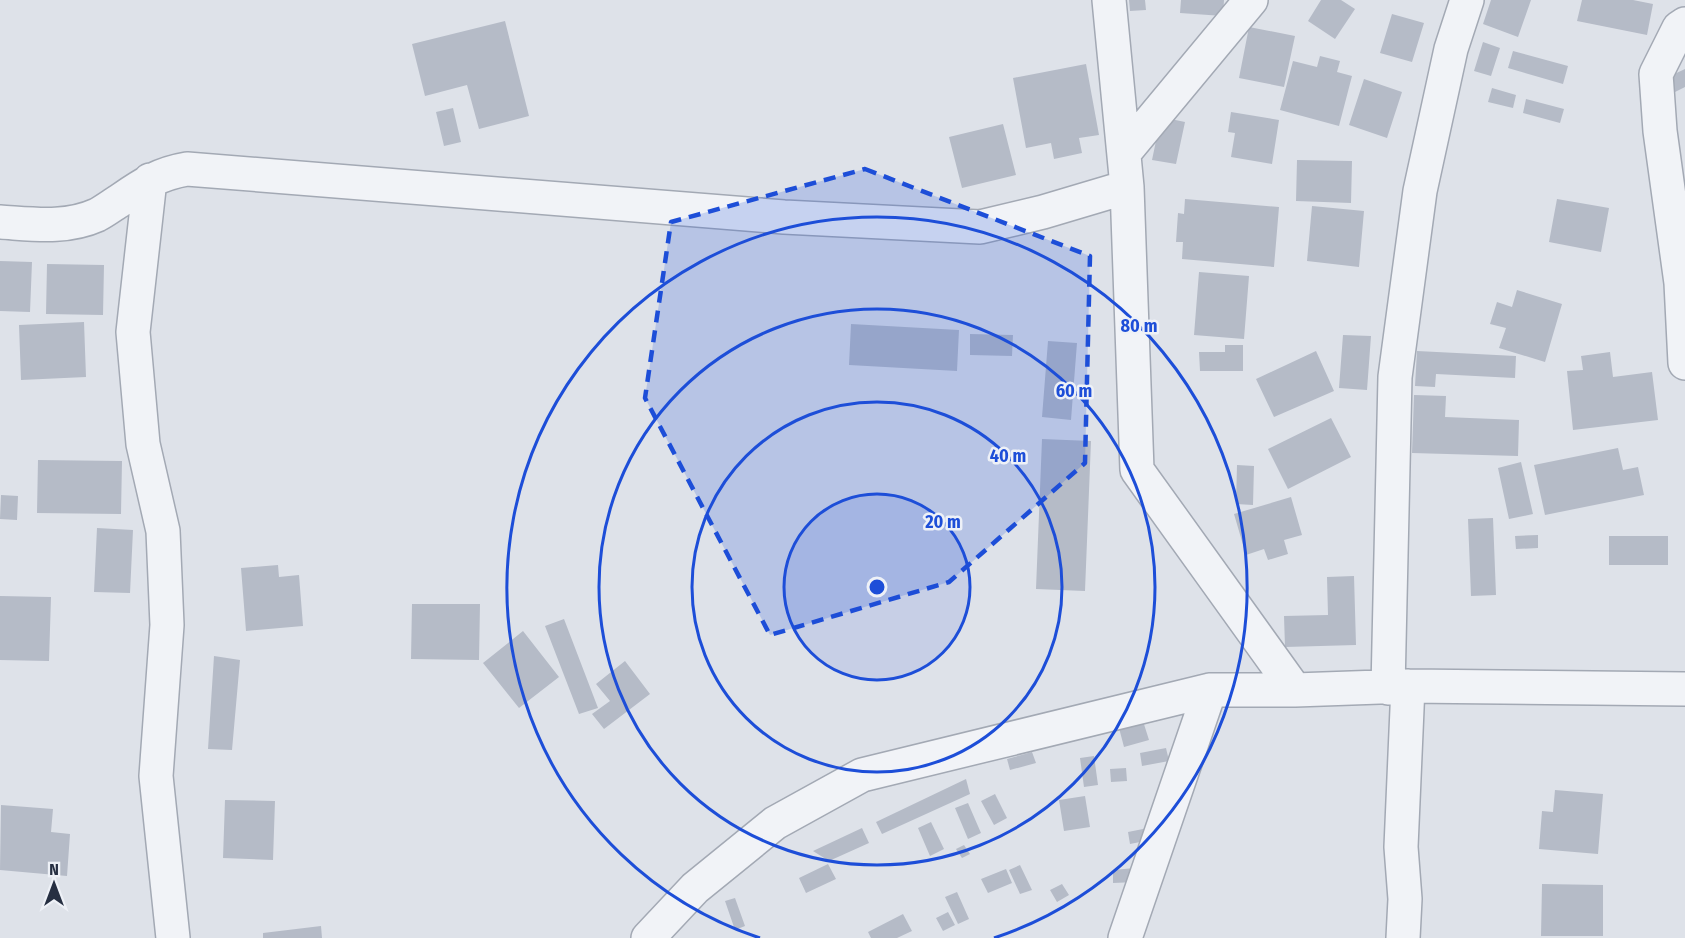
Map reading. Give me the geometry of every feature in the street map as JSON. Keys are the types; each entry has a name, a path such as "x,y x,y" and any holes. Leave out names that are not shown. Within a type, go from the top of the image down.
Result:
{"street":[{"path":"1109,0 1127,187 1137,470 1295,690"},
{"path":"1124,153 1251,0"},
{"path":"1402,938 1405,899 1401,847 1395,377 1420,191 1451,49 1467,0"},
{"path":"1685,24 1679,28 1656,74 1660,131 1681,283 1685,363"},
{"path":"0,222 59,226 98,215 150,180 167,172 187,169 784,217 980,227 1043,212 1127,187"},
{"path":"150,180 133,332 143,444 163,531 167,625 156,776 173,938"},
{"path":"98,215 143,244"},
{"path":"648,938 695,888 775,823 862,775 1210,690 1398,687 1685,689"},
{"path":"1125,938 1210,690"}],"highlighted area":[{"path":"865,169 1090,256 1085,463 949,582 770,635 645,398 671,222"}],"building":[{"path":"1129,0 1145,0 1146,10 1130,11"},
{"path":"1181,0 1224,0 1223,16 1180,13"},
{"path":"1321,0 1341,0 1355,9 1335,39 1308,21"},
{"path":"1491,0 1531,0 1518,37 1483,24"},
{"path":"1582,0 1633,0 1653,4 1647,35 1577,21"},
{"path":"1392,14 1424,23 1412,62 1380,53"},
{"path":"505,21 529,116 479,129 467,85 425,96 412,44"},
{"path":"1249,27 1295,36 1284,87 1239,78"},
{"path":"1483,42 1500,48 1491,76 1474,71"},
{"path":"1513,51 1568,66 1563,84 1508,68"},
{"path":"1320,56 1340,61 1337,72 1352,76 1339,126 1280,110 1293,61 1317,67"},
{"path":"1086,64 1099,135 1079,138 1082,153 1054,159 1051,143 1026,148 1013,78"},
{"path":"1685,69 1685,87 1675,92 1668,77"},
{"path":"1364,79 1402,92 1387,138 1349,125"},
{"path":"1492,88 1516,95 1513,108 1488,102"},
{"path":"1526,99 1564,109 1560,123 1523,113"},
{"path":"453,108 461,142 444,146 436,112"},
{"path":"1231,112 1279,120 1272,164 1231,157 1235,133 1228,132"},
{"path":"1161,117 1185,122 1176,164 1152,160"},
{"path":"1003,124 1016,175 962,188 949,137"},
{"path":"1297,160 1352,161 1351,203 1296,201"},
{"path":"1185,199 1279,207 1274,267 1182,259 1183,242 1176,242 1178,213 1184,214"},
{"path":"1557,199 1609,208 1601,252 1549,242"},
{"path":"1312,206 1364,211 1359,267 1307,261"},
{"path":"0,261 32,262 30,312 0,311"},
{"path":"47,264 104,265 103,315 46,314"},
{"path":"1199,272 1249,276 1244,339 1194,335"},
{"path":"1517,290 1562,304 1545,362 1499,348 1506,328 1490,324 1497,302 1512,307"},
{"path":"84,322 86,377 21,380 19,325"},
{"path":"851,324 959,330 957,371 849,365"},
{"path":"970,334 1013,335 1012,356 970,355"},
{"path":"1343,335 1371,336 1367,390 1339,388"},
{"path":"1048,341 1077,343 1071,420 1042,417"},
{"path":"1225,345 1243,345 1243,371 1200,371 1199,352 1225,352"},
{"path":"1316,351 1334,391 1274,417 1256,379"},
{"path":"1417,351 1516,356 1515,378 1436,374 1435,387 1415,386"},
{"path":"1610,352 1613,377 1652,372 1658,420 1573,430 1567,371 1583,370 1581,356"},
{"path":"1414,395 1446,396 1445,417 1519,420 1518,456 1412,453"},
{"path":"1331,418 1351,457 1288,489 1268,449"},
{"path":"1042,439 1091,441 1085,591 1036,589"},
{"path":"1618,448 1623,470 1638,467 1644,495 1545,515 1534,465"},
{"path":"38,460 122,461 121,514 37,513"},
{"path":"1521,462 1533,514 1509,519 1498,468"},
{"path":"1237,465 1254,466 1253,505 1236,504"},
{"path":"1,495 18,496 17,520 0,519"},
{"path":"1291,497 1302,535 1284,540 1288,554 1268,560 1264,549 1246,555 1234,514"},
{"path":"1493,518 1496,595 1471,596 1468,519"},
{"path":"97,528 133,530 130,593 94,592"},
{"path":"1538,535 1538,548 1516,549 1515,536"},
{"path":"1609,536 1668,536 1668,565 1609,565"},
{"path":"278,565 279,577 299,575 303,626 246,631 241,568"},
{"path":"1354,576 1356,645 1285,647 1284,616 1328,615 1327,577"},
{"path":"0,596 51,597 49,661 0,660"},
{"path":"412,604 480,604 479,660 411,659"},
{"path":"564,619 598,708 579,714 545,626"},
{"path":"523,631 559,677 519,708 483,663"},
{"path":"214,656 240,660 232,750 208,749"},
{"path":"625,661 650,694 604,729 592,714 610,701 596,684"},
{"path":"1143,721 1149,740 1124,747 1119,728"},
{"path":"1166,748 1169,761 1142,766 1140,753"},
{"path":"1032,752 1036,763 1010,770 1007,759"},
{"path":"1094,756 1098,785 1084,787 1080,758"},
{"path":"1126,768 1127,781 1111,782 1110,769"},
{"path":"966,779 970,794 882,834 876,822"},
{"path":"1555,790 1603,794 1598,854 1539,849 1542,811 1553,812"},
{"path":"995,794 1007,818 994,825 981,801"},
{"path":"1085,796 1090,827 1064,831 1059,800"},
{"path":"225,800 275,801 273,860 223,858"},
{"path":"968,803 981,833 968,839 955,808"},
{"path":"1,805 53,809 51,832 70,834 67,876 0,870"},
{"path":"931,822 944,849 930,856 918,828"},
{"path":"862,828 869,843 829,861 813,851"},
{"path":"1148,828 1150,840 1130,844 1128,832"},
{"path":"964,845 970,854 962,858 956,849"},
{"path":"828,864 836,879 806,893 799,878"},
{"path":"1020,865 1032,890 1020,894 1009,870"},
{"path":"1135,868 1136,882 1113,883 1113,870"},
{"path":"1006,869 1012,883 988,893 981,879"},
{"path":"1062,884 1069,895 1057,902 1050,890"},
{"path":"1542,884 1603,885 1603,936 1541,936"},
{"path":"957,892 969,919 958,924 945,897"},
{"path":"735,898 745,926 735,930 725,901"},
{"path":"948,912 955,925 943,931 936,918"},
{"path":"903,914 912,931 897,938 871,938 868,932"},
{"path":"321,926 322,938 263,938 263,933"}]}
